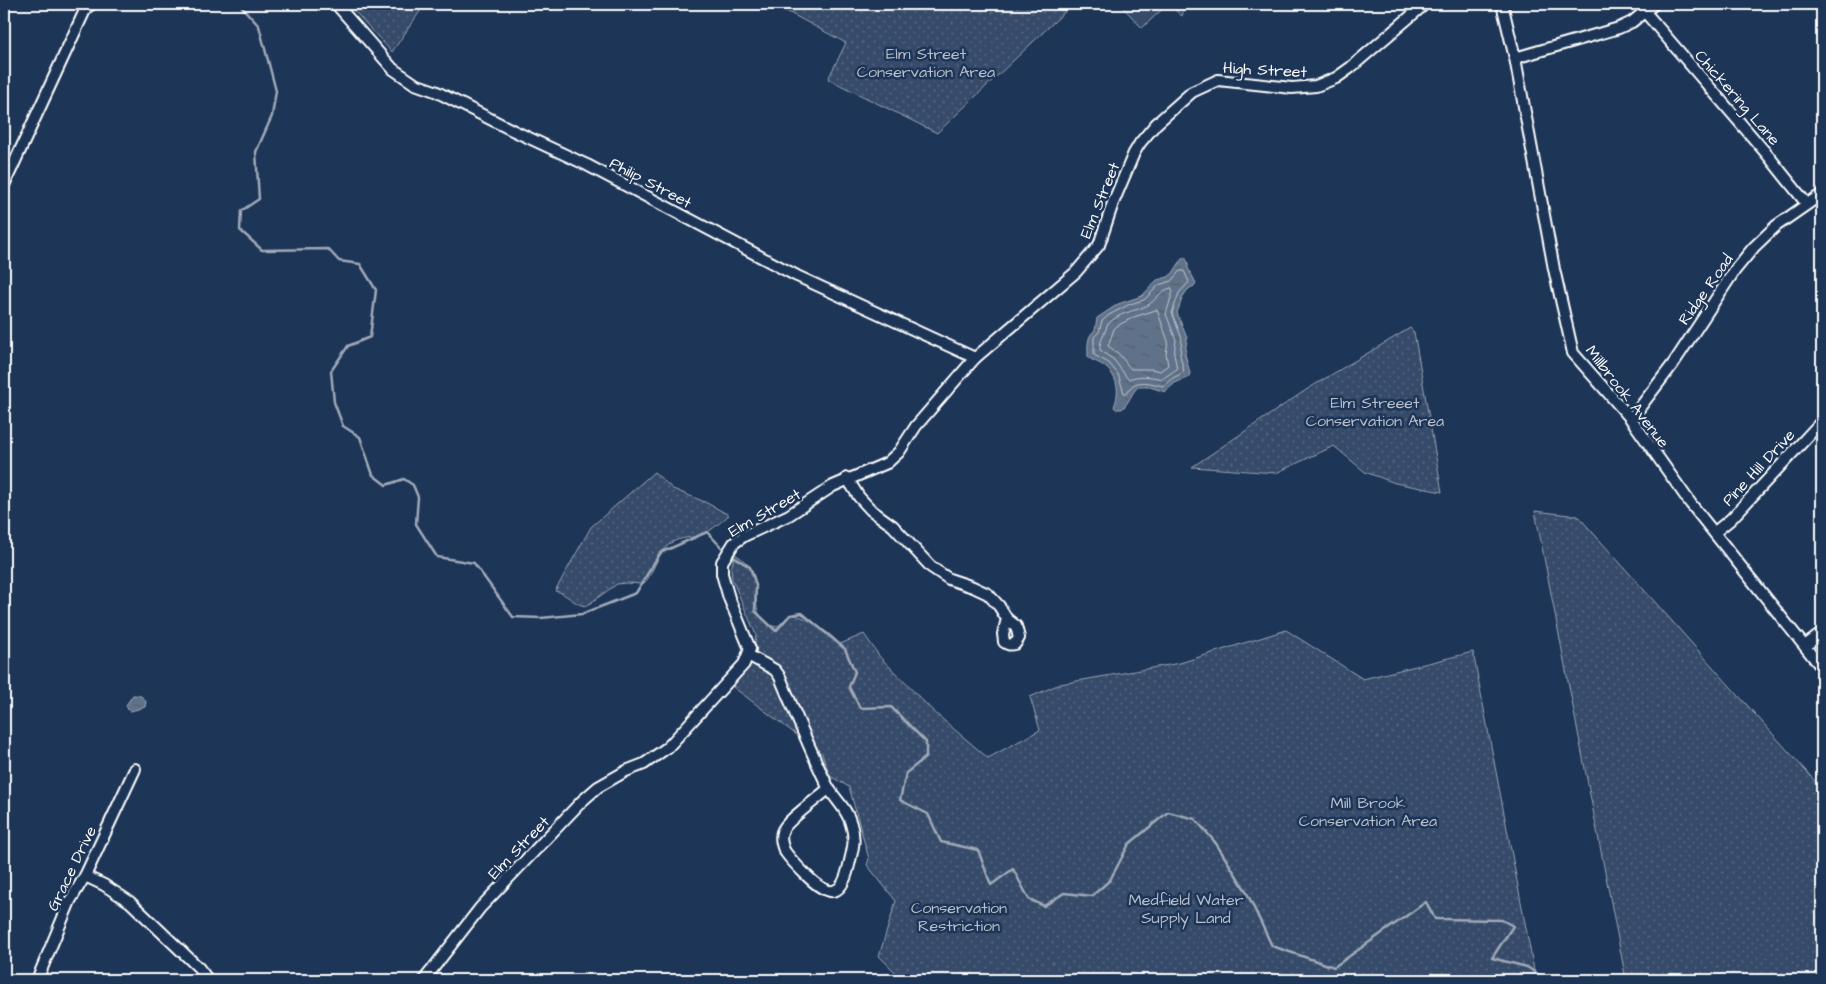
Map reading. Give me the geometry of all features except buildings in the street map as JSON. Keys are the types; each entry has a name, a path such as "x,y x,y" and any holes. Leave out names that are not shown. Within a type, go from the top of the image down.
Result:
{"street":[{"name":"Philip Street","path":"336,4 393,69 415,84 436,91 512,130 587,165 797,276 975,358"},
{"name":"High Street","path":"1196,89 1218,80 1292,88 1316,86 1336,78 1350,68 1425,4"},
{"name":"Millbrook Avenue","path":"1502,4 1515,58 1554,269 1574,353 1630,419 1691,504 1822,668"},
{"path":"1515,58 1615,29 1632,22 1654,4"},
{"path":"4,186 88,5"},
{"name":"Chickering Lane","path":"1645,12 1766,153 1806,203"},
{"name":"Elm Street","path":"424,980 480,908 582,801 605,783 644,764 668,747 744,664 750,649 723,581 722,562 734,543 744,536 789,515 847,478 865,473 887,463 899,452 916,426 975,358 1076,272 1099,245 1113,203 1134,153 1156,124 1196,89"},
{"name":"Ridge Road","path":"1630,419 1673,364 1735,270 1754,247 1776,226 1806,203 1822,194"},
{"name":"Pine Hill Drive","path":"1715,532 1731,519 1822,421"},
{"path":"847,478 859,497 871,510 892,526 931,567 949,579 988,594 999,606 1006,619"},
{"path":"1805,646 1822,633"},
{"path":"748,655 775,670 780,677 829,788 845,809 850,822 855,840 846,880 842,887 833,891 826,891 814,882 785,853 781,838 782,830 788,823 822,796 829,788"},
{"name":"Grace Drive","path":"37,980 70,901 84,876 135,769"},
{"path":"84,876 110,888 130,902 198,967 208,980"}],"green space":[{"path":"348,4 425,4 392,52"},
{"name":"Elm Street Conservation Area","path":"773,4 1073,4 937,133 828,79 846,43"},
{"path":"1120,4 1168,4 1142,28"},
{"path":"1168,4 1186,4 1182,16"},
{"name":"Elm Streeet Conservation Area","path":"1410,328 1414,332 1442,492 1395,483 1365,472 1334,446 1276,473 1192,467 1309,388"},
{"path":"654,472 673,489 705,502 729,515 704,534 671,543 661,553 650,575 643,584 617,584 586,606 578,604 555,591 591,527"},
{"path":"1535,511 1578,516 1822,789 1822,980 1626,980"},
{"name":"Mill Brook Conservation Area","path":"735,554 746,563 752,572 755,581 757,607 759,614 765,621 771,625 778,626 789,616 799,616 818,626 840,644 864,634 880,657 934,712 988,758 1040,730 1030,697 1060,684 1180,663 1286,630 1363,679 1473,652 1536,980 903,980 879,956 896,901 867,865 869,859 849,787 830,776 822,754 733,687 753,660 756,635 732,579 731,569"}],"water":[{"path":"1185,257 1188,268 1196,283 1187,290 1177,313 1187,338 1185,354 1190,373 1189,377 1175,383 1165,392 1150,387 1138,387 1122,409 1116,409 1114,407 1117,385 1113,375 1103,365 1088,357 1089,339 1095,330 1097,318 1118,304 1142,296 1157,280 1168,277 1173,273"},
{"path":"133,695 144,698 146,702 145,707 131,711 128,710 126,705"}],"waterway":[{"path":"239,4 259,26 276,91 272,116 256,152 259,199 241,211 240,230 262,250 328,249 339,261 360,264 376,290 370,337 348,346 331,371 334,402 343,426 360,437 373,475 386,485 404,479 413,485 418,497 416,524 437,557 474,563 513,617 541,618 582,614 636,593 660,553 707,532 724,550"},
{"path":"732,556 750,567 756,585 755,611 776,631 790,615 802,613 845,649 855,672 849,687 860,708 891,707 926,742 926,757 906,773 900,800 928,814 941,842 978,850 991,885 1013,869 1029,899 1044,906 1064,893 1092,896 1110,880 1129,844 1168,812 1195,819 1215,842 1246,891 1272,946 1334,967 1426,902 1435,919 1502,920 1513,926 1492,958 1527,967 1547,980"},
{"path":"1595,980 1612,975 1624,980"}],"park label":[{"name":"Medfield Water Supply Land","path":"1186,908"},
{"name":"Conservation Restriction","path":"959,916"}]}
